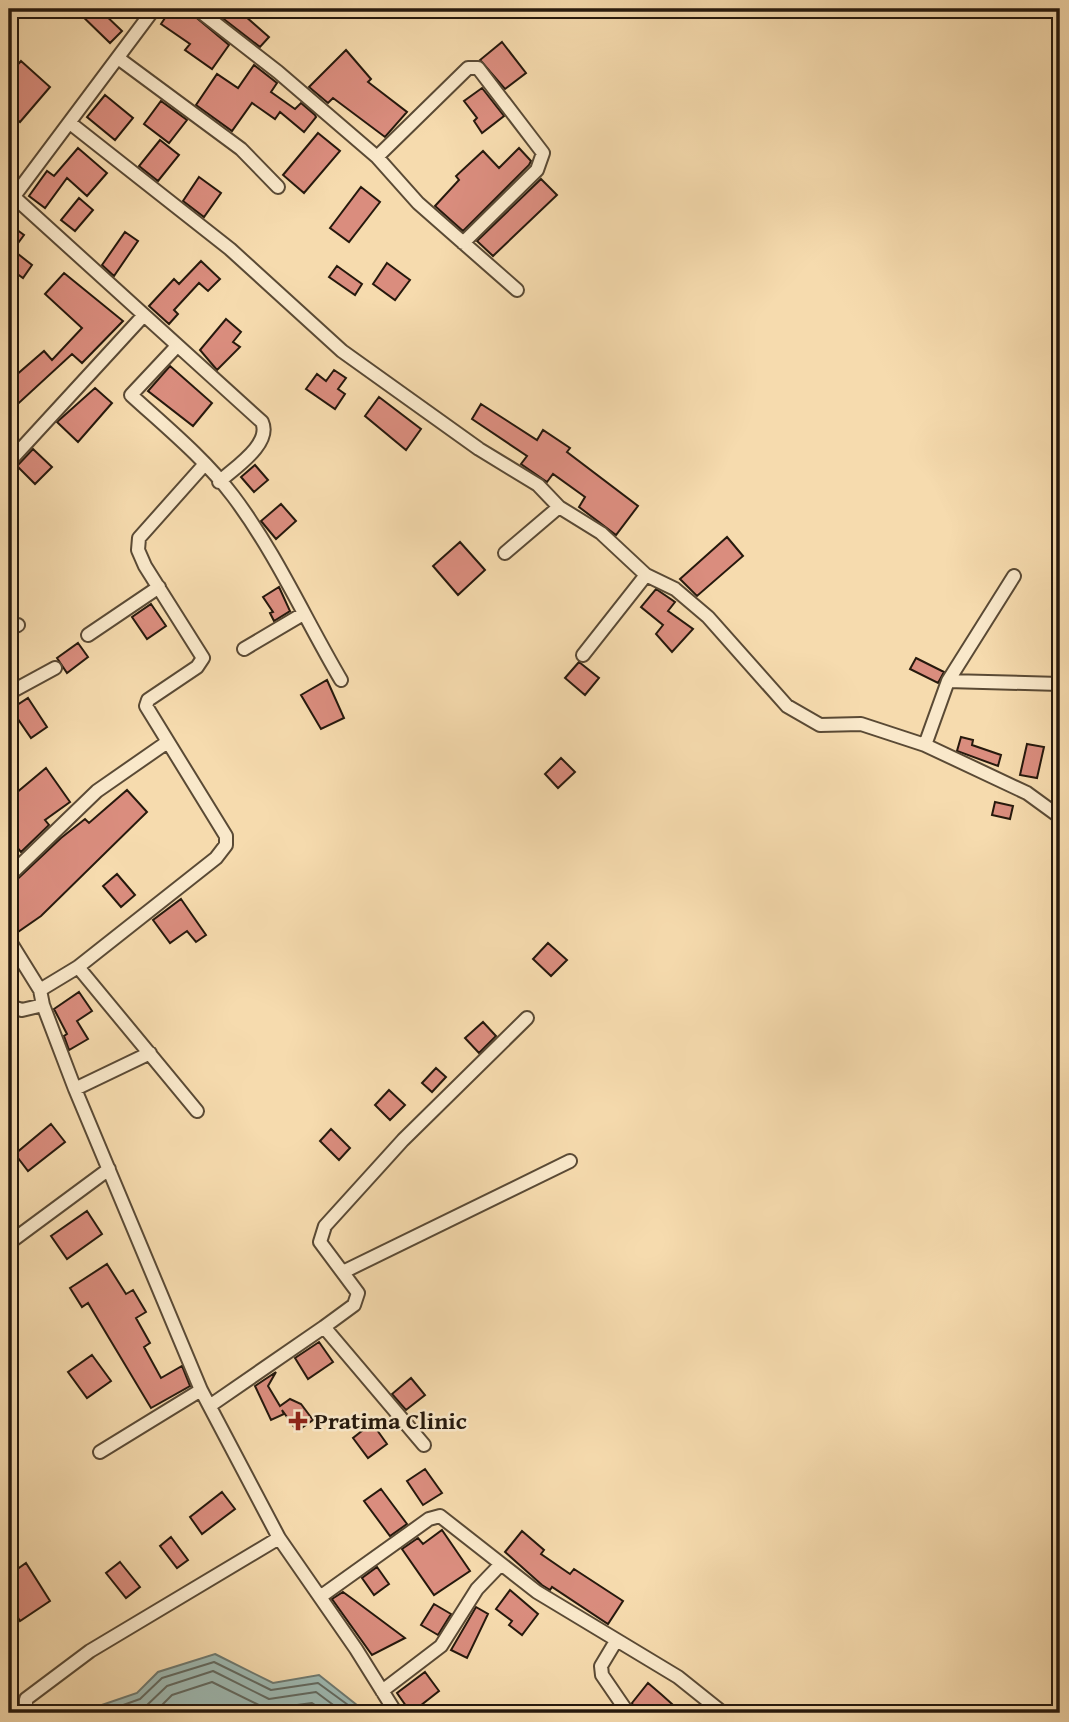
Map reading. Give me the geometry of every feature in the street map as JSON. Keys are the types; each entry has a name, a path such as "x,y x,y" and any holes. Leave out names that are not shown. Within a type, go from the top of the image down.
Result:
{"street":[{"path":"154,9 12,200 262,422 262,441 219,482"},
{"path":"197,9 278,72 377,158 418,202 517,290"},
{"path":"118,58 241,149 278,187"},
{"path":"377,158 468,68 478,68 543,153 544,158 537,170 463,243"},
{"path":"70,123 230,249 278,296 342,351 479,449 538,485 559,507 601,533 646,575 675,589 708,617 787,706 820,725 862,724 925,745 1027,793 1060,817"},
{"path":"9,462 144,315"},
{"path":"177,346 131,395 219,482 294,593 341,680"},
{"path":"40,990 78,967 216,858 226,845 226,836 147,712 148,700 197,667 203,658 138,551 139,538 204,465"},
{"path":"505,553 559,507"},
{"path":"583,655 646,575"},
{"path":"925,745 948,681 1014,576"},
{"path":"88,635 159,587"},
{"path":"244,649 303,614"},
{"path":"9,693 55,668"},
{"path":"948,681 1060,684"},
{"path":"9,876 97,791 166,743"},
{"path":"9,940 40,990 43,1005 75,1089 201,1390 279,1538 396,1713"},
{"path":"78,967 197,1111"},
{"path":"9,1006 22,1010 43,1005"},
{"path":"211,1405 354,1305 357,1287 327,1255 320,1242 325,1226 403,1140 527,1018"},
{"path":"75,1089 150,1053"},
{"path":"343,1272 570,1161"},
{"path":"9,1243 109,1169"},
{"path":"324,1327 424,1445"},
{"path":"100,1452 201,1390"},
{"path":"320,1597 429,1519 440,1516 537,1592 678,1677 723,1713"},
{"path":"26,1713 26,1699 90,1651 279,1538"},
{"path":"382,1691 441,1646 477,1589 501,1564"},
{"path":"617,1641 601,1665 602,1675 628,1713"}],"water":[{"path":"215,1654 273,1683 319,1675 367,1713 91,1713 99,1706 137,1693 158,1672"}],"building":[{"path":"75,9 99,9 122,31 110,43"},
{"path":"171,9 186,9 229,45 212,69 185,50 190,44 161,24"},
{"path":"220,9 237,9 269,37 260,47 216,13"},
{"path":"502,42 526,73 505,89 480,60"},
{"path":"346,50 371,79 368,82 407,112 385,137 333,98 328,103 309,87"},
{"path":"21,61 50,87 20,122 9,113 9,74"},
{"path":"254,65 277,83 271,92 295,109 301,103 315,115 304,132 280,112 275,119 252,103 232,131 196,105 217,74 238,88"},
{"path":"482,88 504,116 482,133 474,121 477,118 464,101"},
{"path":"105,95 133,118 115,140 87,117"},
{"path":"161,101 187,120 169,143 144,124"},
{"path":"318,133 340,151 304,193 283,175"},
{"path":"160,140 179,155 158,181 139,166"},
{"path":"78,148 107,173 87,196 67,178 45,208 29,196 47,171 54,176"},
{"path":"519,148 531,161 529,165 463,231 435,206 459,180 456,176 483,151 499,168"},
{"path":"199,177 221,193 204,217 183,201"},
{"path":"541,179 557,195 493,256 477,241"},
{"path":"361,187 380,202 349,242 330,228"},
{"path":"79,198 93,210 75,231 61,220"},
{"path":"9,224 24,235 13,250 32,265 23,278 9,268"},
{"path":"125,232 138,241 114,276 102,265"},
{"path":"201,261 220,279 208,291 199,283 174,310 178,314 169,324 149,306 174,279 179,284"},
{"path":"387,263 410,280 395,300 373,284"},
{"path":"337,266 362,284 355,295 329,277"},
{"path":"64,273 123,321 82,363 72,354 9,412 9,369 15,376 44,351 52,360 82,328 45,294"},
{"path":"226,319 241,332 233,342 240,347 217,370 200,350"},
{"path":"170,366 212,403 193,426 148,391"},
{"path":"334,370 346,378 338,389 345,394 335,409 306,389 317,374 326,381"},
{"path":"95,388 112,403 78,442 57,422"},
{"path":"379,397 421,429 406,450 365,416"},
{"path":"481,404 537,440 543,430 570,448 567,452 638,506 616,535 579,507 585,497 553,474 547,482 521,464 527,456 472,419"},
{"path":"33,449 52,467 35,484 17,466"},
{"path":"255,465 268,480 254,492 241,477"},
{"path":"281,504 296,521 276,539 261,521"},
{"path":"727,537 743,556 697,596 680,579"},
{"path":"460,542 485,570 458,595 433,566"},
{"path":"279,587 290,611 274,621 270,613 273,612 263,597"},
{"path":"656,589 675,602 668,611 693,629 672,652 656,634 663,625 641,607"},
{"path":"151,604 166,626 147,639 132,617"},
{"path":"78,643 88,657 67,673 57,658"},
{"path":"916,658 944,672 938,683 910,669"},
{"path":"579,662 599,678 585,695 565,678"},
{"path":"327,680 344,718 321,729 301,695"},
{"path":"28,698 47,727 31,738 11,709"},
{"path":"961,737 973,740 972,745 1001,755 998,766 957,751"},
{"path":"1027,744 1044,747 1037,778 1020,775"},
{"path":"561,758 575,772 558,788 545,774"},
{"path":"46,768 70,802 45,820 49,825 21,852 9,838 9,799"},
{"path":"127,790 147,812 41,916 15,934 12,932 9,927 9,887 61,838 85,819 89,823"},
{"path":"995,802 1013,806 1010,819 992,815"},
{"path":"117,874 135,895 121,907 103,886"},
{"path":"181,899 206,935 196,942 187,931 170,943 153,920"},
{"path":"548,943 567,960 551,976 533,959"},
{"path":"79,992 92,1011 77,1021 88,1039 69,1050 64,1036 67,1034 54,1009"},
{"path":"483,1022 496,1036 479,1053 465,1038"},
{"path":"436,1068 446,1077 432,1092 422,1083"},
{"path":"389,1090 405,1105 390,1120 375,1105"},
{"path":"51,1124 65,1142 28,1171 15,1154"},
{"path":"331,1129 350,1148 339,1160 320,1141"},
{"path":"87,1211 102,1234 67,1259 51,1236"},
{"path":"107,1264 126,1294 133,1290 146,1312 136,1318 150,1343 144,1347 161,1378 182,1366 190,1386 151,1408 88,1303 82,1307 70,1288"},
{"path":"319,1342 333,1362 308,1379 295,1358"},
{"path":"92,1355 111,1381 87,1398 68,1372"},
{"path":"276,1372 268,1386 280,1406 290,1399 301,1404 313,1420 297,1431 282,1410 284,1414 271,1420 255,1386"},
{"path":"411,1378 425,1395 406,1410 392,1394"},
{"path":"372,1423 387,1444 368,1458 353,1438"},
{"path":"425,1469 442,1493 423,1505 407,1481"},
{"path":"381,1489 407,1524 390,1536 364,1501"},
{"path":"222,1492 235,1509 202,1534 190,1517"},
{"path":"442,1530 470,1571 434,1595 402,1549 418,1538 423,1544"},
{"path":"522,1531 544,1550 541,1554 570,1574 574,1569 623,1601 608,1624 552,1587 550,1590 542,1585 505,1552"},
{"path":"171,1537 188,1560 177,1568 160,1546"},
{"path":"120,1562 140,1587 126,1598 106,1573"},
{"path":"26,1563 50,1601 20,1621 9,1603 9,1575"},
{"path":"377,1567 389,1584 374,1595 362,1578"},
{"path":"510,1590 538,1614 522,1635 509,1625 512,1621 496,1609"},
{"path":"343,1592 405,1638 372,1655 332,1599"},
{"path":"434,1604 451,1614 438,1635 421,1625"},
{"path":"476,1607 488,1614 467,1658 451,1650"},
{"path":"425,1672 439,1691 411,1713 397,1693"},
{"path":"648,1683 682,1713 641,1713 635,1708 632,1703"}],"place":[{"name":"Pratima Clinic","path":"298,1421"}]}
